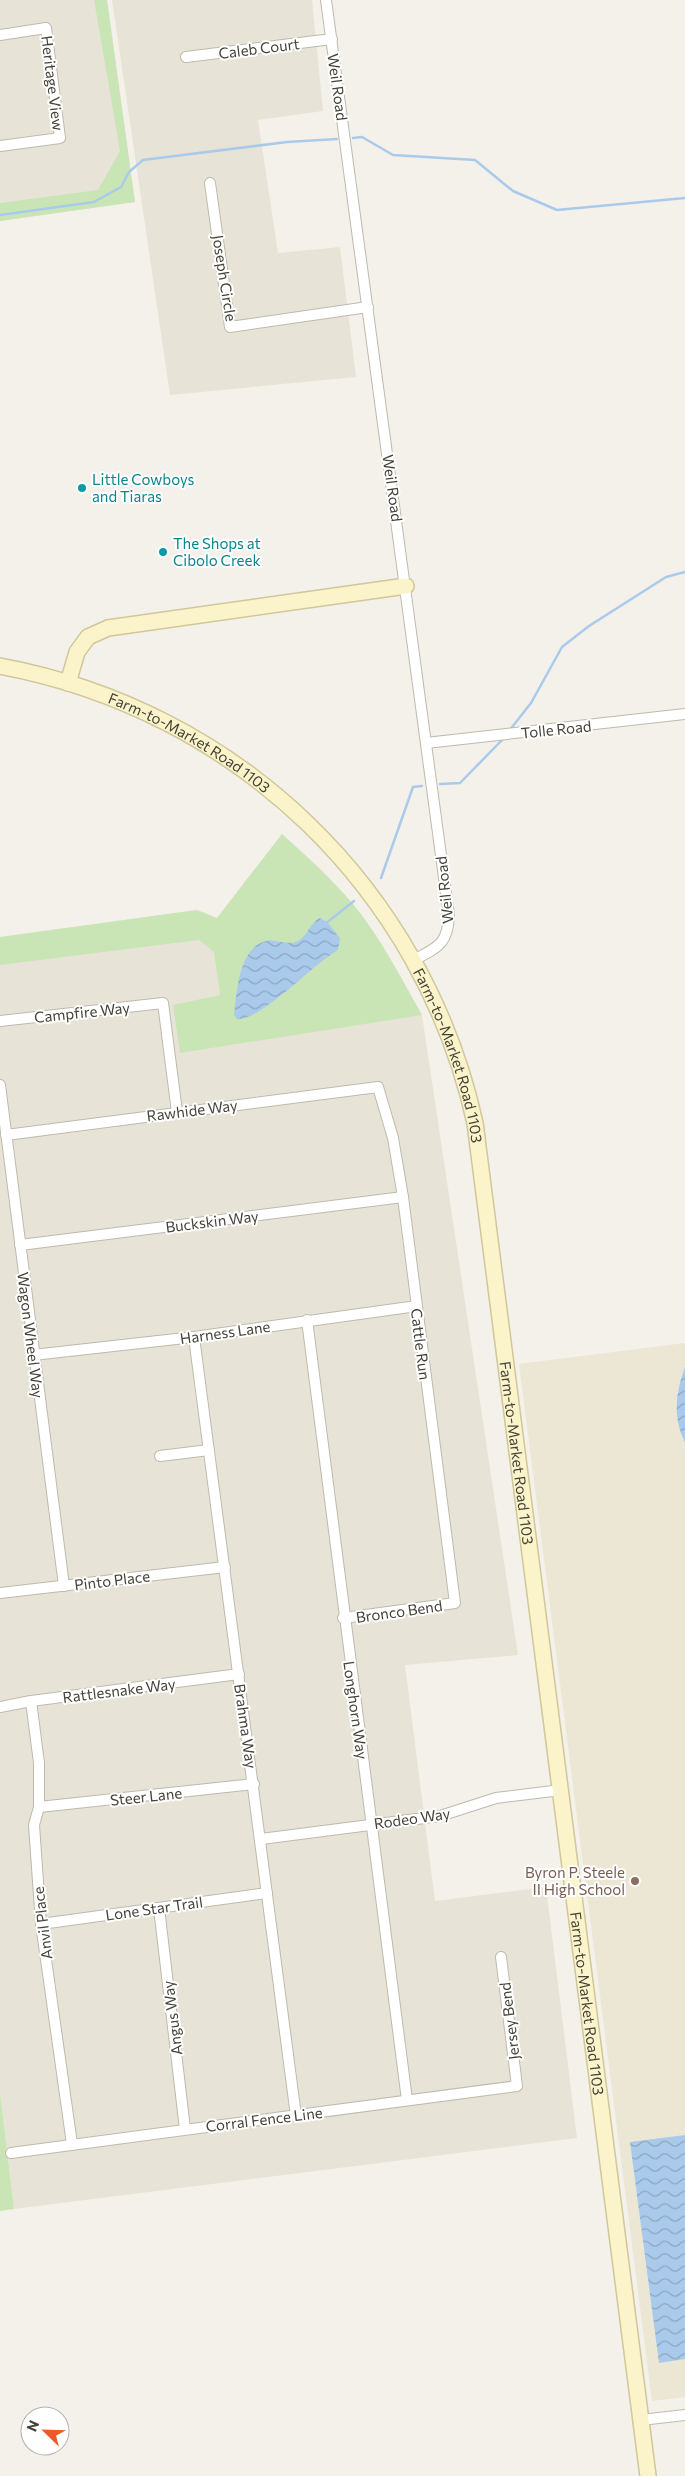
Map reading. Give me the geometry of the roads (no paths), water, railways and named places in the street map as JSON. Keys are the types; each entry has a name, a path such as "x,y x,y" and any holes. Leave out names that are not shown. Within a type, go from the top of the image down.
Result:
{"main road":[{"path":"68,683 77,652 88,637 108,628 406,586"},
{"name":"Farm-to-Market Road 1103","path":"0,666 68,683 101,694 165,722 238,764 284,800 312,826 354,875 414,960 442,1019 461,1070 474,1123 648,2476"}],"street":[{"name":"Weil Road","path":"326,0 449,915 449,929 444,941 437,948 414,960"},
{"name":"Heritage View","path":"0,35 46,28 60,138 0,146"},
{"name":"Caleb Court","path":"186,57 332,39"},
{"name":"Joseph Circle","path":"210,183 230,327 368,307"},
{"name":"Tolle Road","path":"426,743 685,714"},
{"name":"Campfire Way","path":"0,1021 163,1003 176,1112"},
{"name":"Wagon Wheel Way","path":"0,1085 64,1586"},
{"name":"Rawhide Way","path":"6,1135 378,1086"},
{"name":"Cattle Run","path":"378,1086 393,1138 403,1197 455,1603"},
{"name":"Buckskin Way","path":"20,1245 403,1197"},
{"name":"Harness Lane","path":"33,1354 194,1337 417,1306"},
{"name":"Longhorn Way","path":"306,1320 343,1618 372,1824 407,2100"},
{"name":"Brahma Way","path":"194,1337 296,2116"},
{"path":"160,1456 209,1450"},
{"name":"Pinto Place","path":"0,1593 225,1567"},
{"name":"Bronco Bend","path":"343,1618 455,1603"},
{"name":"Rattlesnake Way","path":"0,1707 31,1701 239,1674"},
{"name":"Anvil Place","path":"31,1701 39,1763 39,1807 34,1825 41,1924 72,2144"},
{"name":"Steer Lane","path":"39,1807 254,1784"},
{"name":"Rodeo Way","path":"261,1839 440,1816 496,1798 561,1790"},
{"name":"Lone Star Trail","path":"41,1924 267,1893"},
{"name":"Angus Way","path":"158,1908 185,2128"},
{"name":"Jersey Bend","path":"501,1957 517,2086"},
{"name":"Corral Fence Line","path":"11,2153 185,2128 296,2116 517,2086"},
{"path":"641,2420 685,2416"}],"water":[{"path":"320,918 327,922 340,938 338,950 273,1002 247,1017 237,1019 234,1015 238,984 244,962 250,952 257,945 266,941 296,942"},
{"path":"685,1367 685,1442 678,1423 677,1404 679,1386"},
{"path":"685,2135 685,2359 659,2363 630,2142"}],"waterway":[{"path":"353,138 362,137 393,155 475,160 513,191 557,210 685,198"},
{"path":"0,215 94,202 121,187 129,172 143,160 287,142 337,139"},
{"path":"509,731 531,703 562,647 589,626 666,577 685,572"},
{"path":"440,784 460,783 504,738"},
{"path":"381,878 413,787 422,786"},
{"path":"325,924 354,901"}],"place":[{"name":"Little Cowboys and Tiaras","path":"82,488"},
{"name":"The Shops at Cibolo Creek","path":"163,552"},
{"name":"Byron P. Steele II High School","path":"635,1881"}]}
